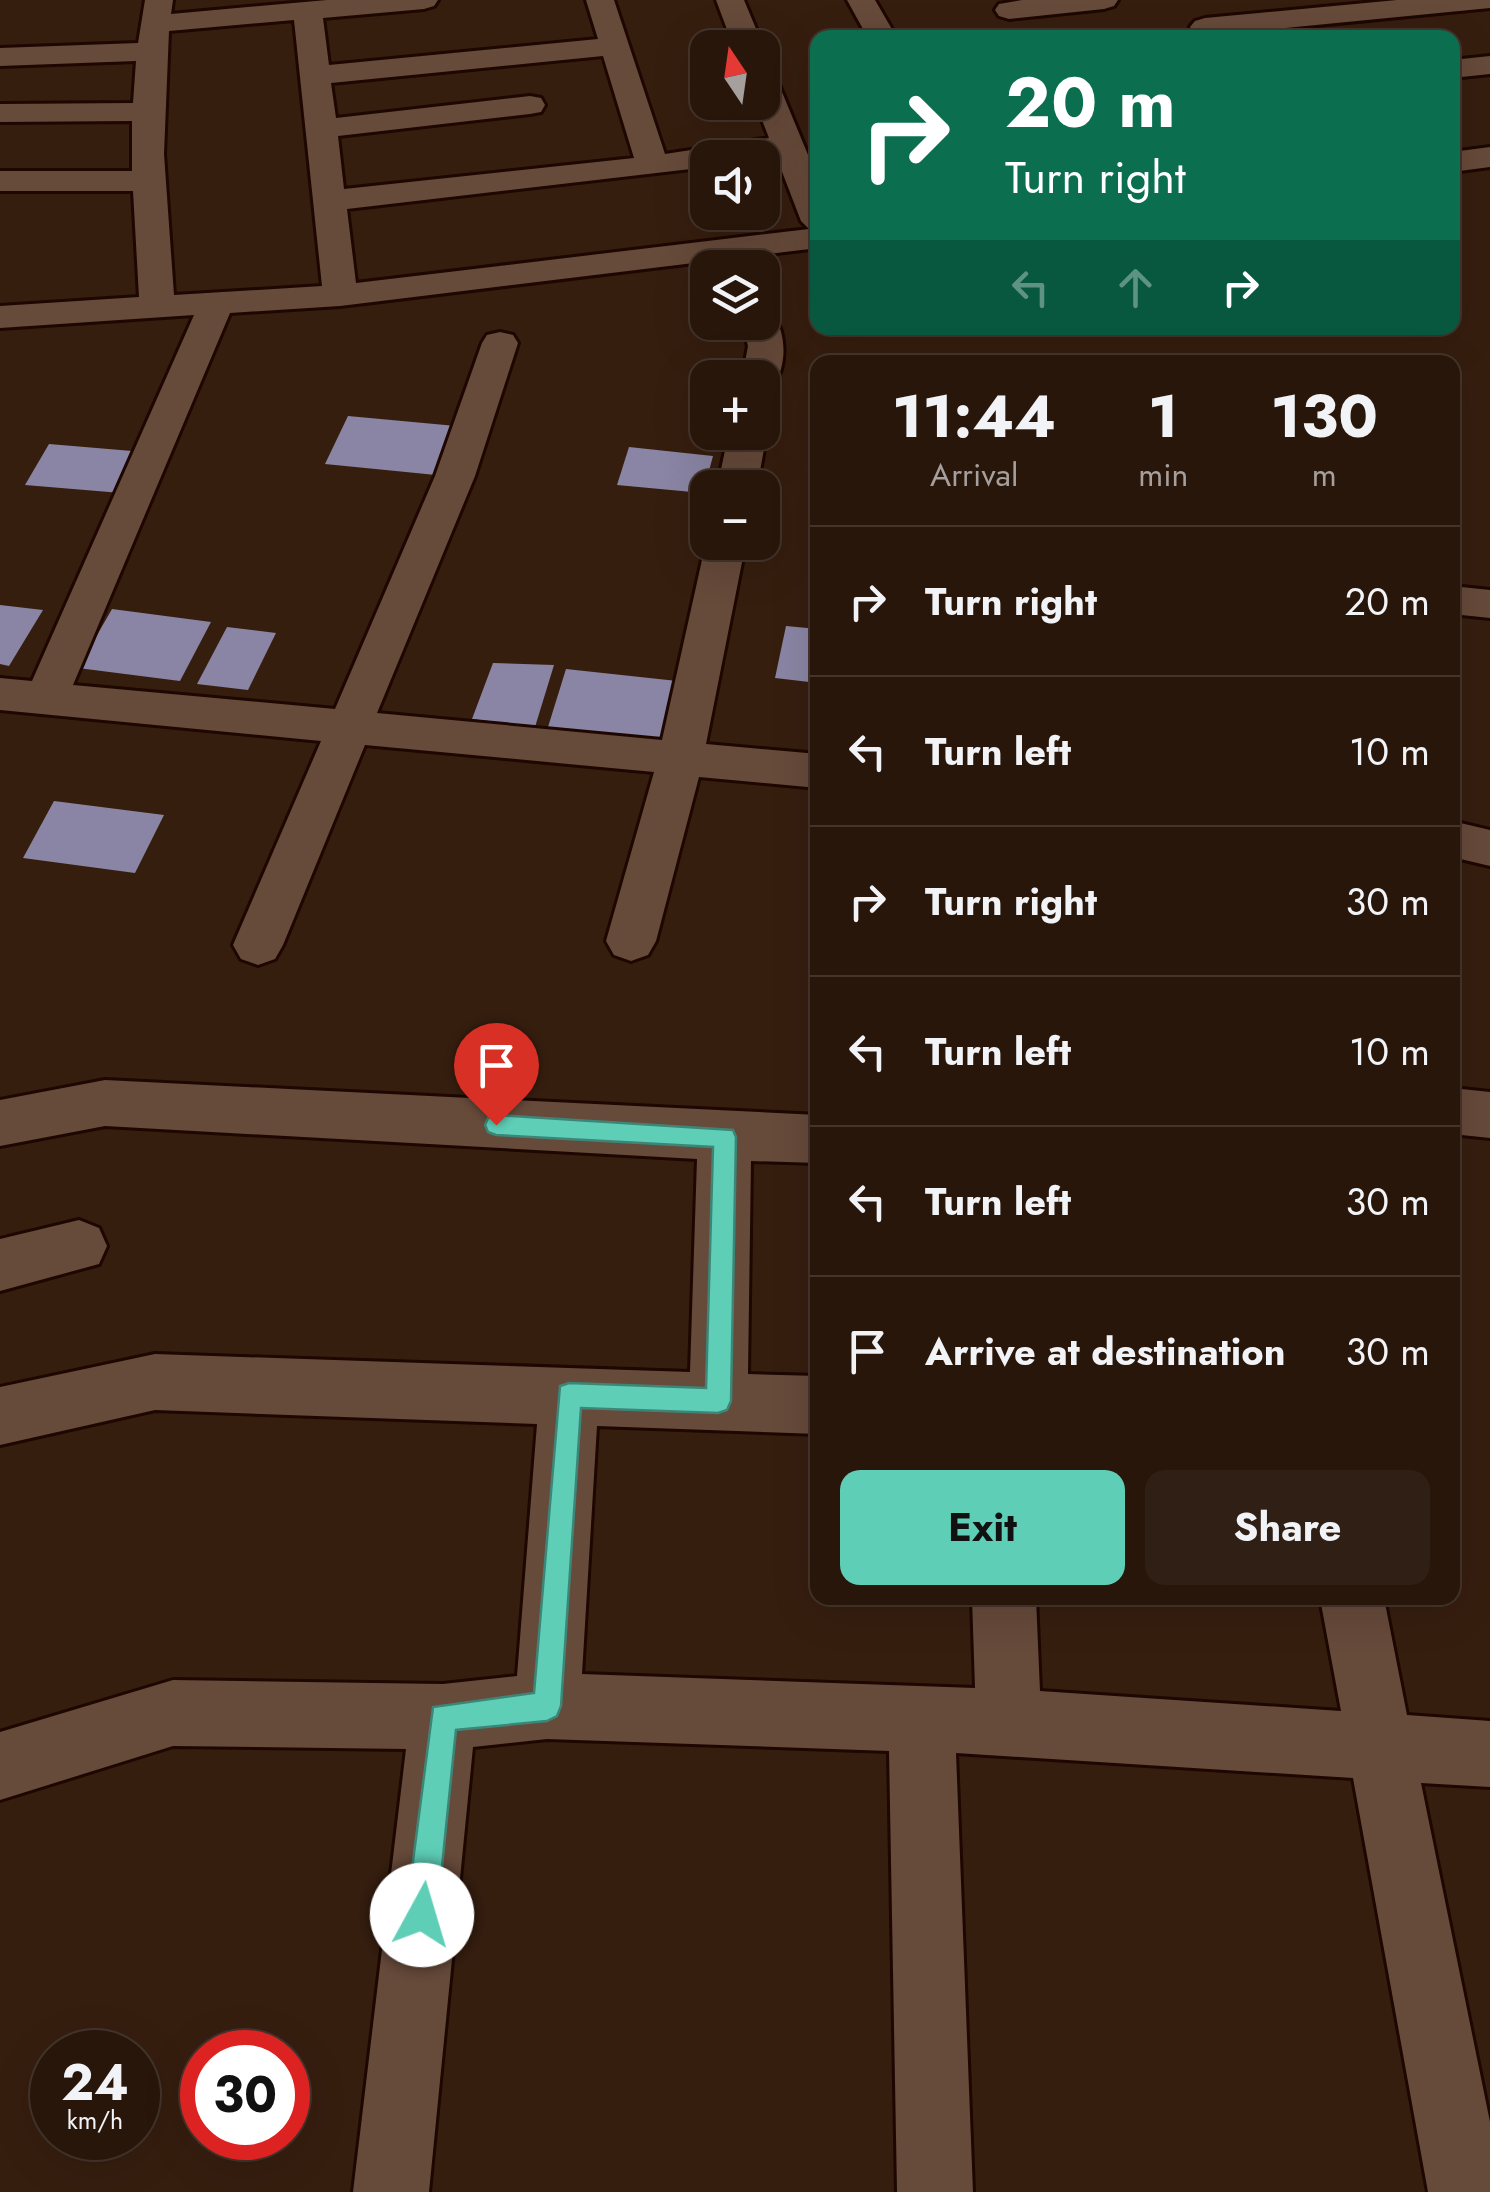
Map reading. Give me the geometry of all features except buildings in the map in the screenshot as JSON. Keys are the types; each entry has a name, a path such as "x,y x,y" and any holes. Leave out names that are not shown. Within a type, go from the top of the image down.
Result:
{"street":[{"path":"0,57 154,25 424,0"},
{"path":"600,0 653,166"},
{"path":"730,0 742,30"},
{"path":"860,0 878,30"},
{"path":"1005,5 1104,0"},
{"path":"1184,0 1207,30"},
{"path":"1219,30 1334,7 1487,0"},
{"path":"1005,5 1022,30"},
{"path":"308,11 340,295"},
{"path":"154,25 148,181 158,309"},
{"path":"314,76 613,46"},
{"path":"1460,68 1490,65"},
{"path":"320,129 530,105"},
{"path":"0,113 148,112"},
{"path":"778,120 810,200"},
{"path":"329,201 653,166 788,144"},
{"path":"1460,161 1490,157"},
{"path":"0,181 148,181"},
{"path":"770,250 810,240"},
{"path":"0,317 216,305 690,262"},
{"path":"46,698 216,305"},
{"path":"258,945 455,476 500,343"},
{"path":"631,941 681,758 722,560"},
{"path":"1460,601 1490,604"},
{"path":"0,694 810,770"},
{"path":"1460,842 1490,848"},
{"path":"0,1123 104,1103 810,1139"},
{"path":"1460,1112 1490,1114"},
{"path":"718,1401 725,1137"},
{"path":"0,1265 79,1246"},
{"path":"0,1416 155,1382 810,1406"},
{"path":"547,1706 569,1395"},
{"path":"1004,1605 1009,1722"},
{"path":"1353,1605 1466,2192"},
{"path":"0,1766 172,1713 443,1717 547,1706 1009,1722 1490,1754"},
{"path":"391,2192 443,1717"},
{"path":"922,1720 935,2192"}],"route":[{"path":"422,1915 443,1717 547,1706 569,1395 718,1401 725,1137 496,1125"}]}
